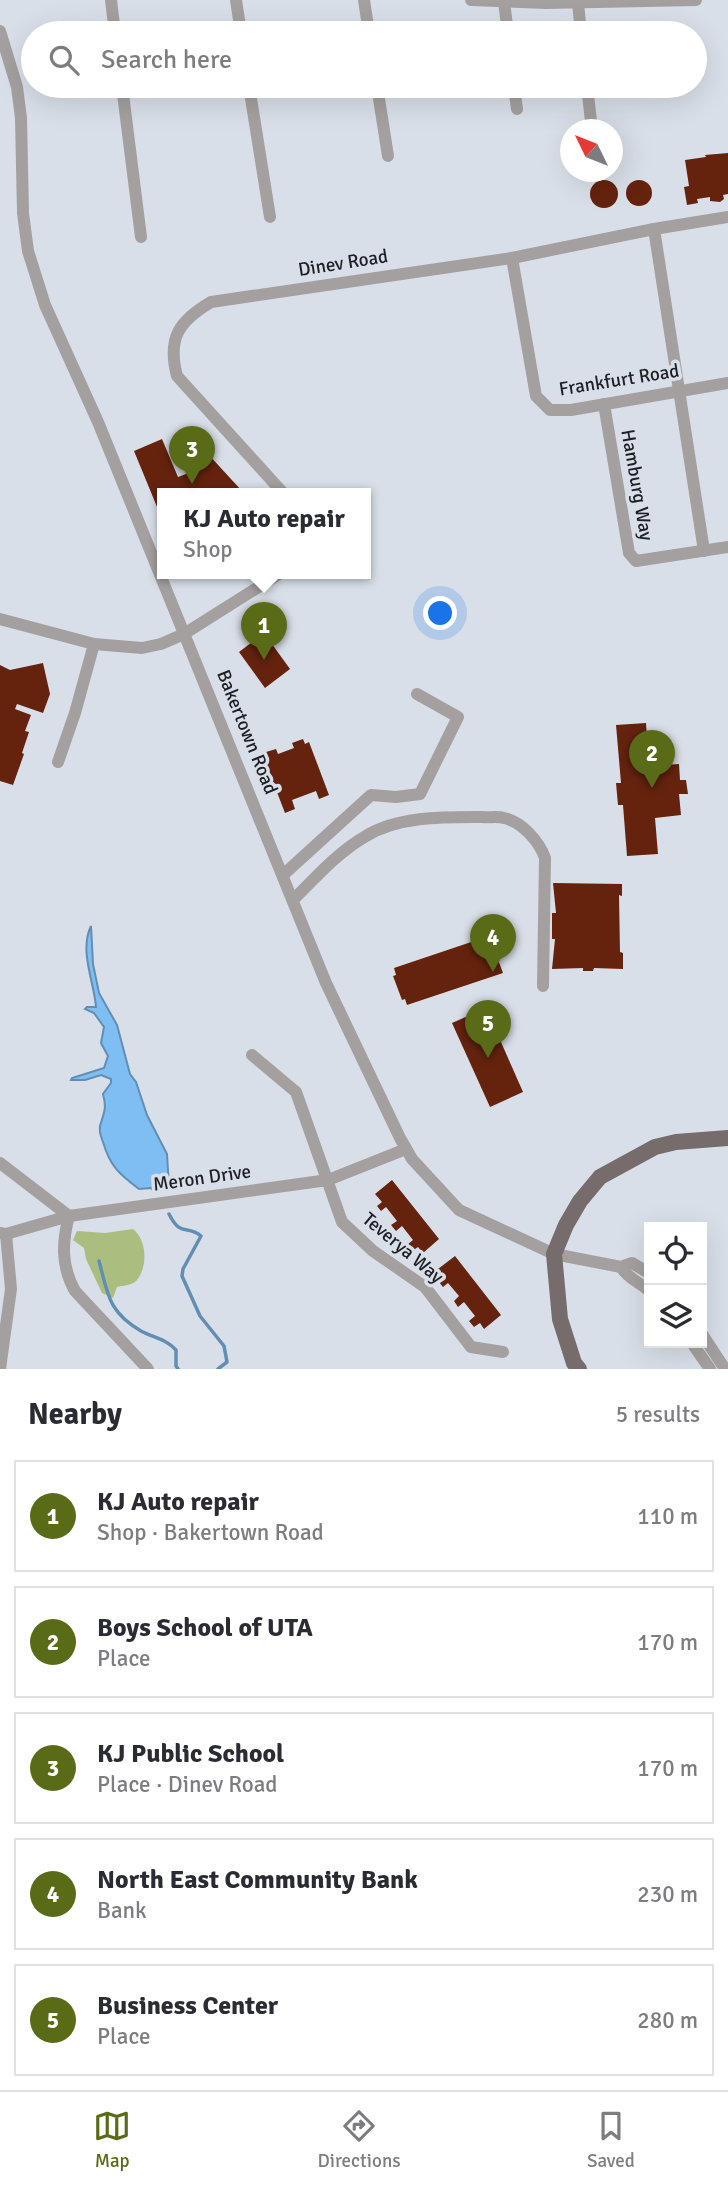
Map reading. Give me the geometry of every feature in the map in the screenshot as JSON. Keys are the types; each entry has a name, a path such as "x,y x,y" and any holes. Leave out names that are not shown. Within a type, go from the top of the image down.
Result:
{"main road":[{"path":"579,1369 574,1363 560,1319 554,1254 572,1213 600,1177 654,1147 676,1142 728,1138"}],"street":[{"path":"111,0 114,21"},
{"path":"236,0 240,21"},
{"path":"365,0 368,21"},
{"path":"471,0 696,0"},
{"path":"504,2 506,21"},
{"path":"578,2 580,21"},
{"name":"Bakertown Road","path":"0,31 17,87 21,118 23,213 33,273 157,567"},
{"path":"123,98 141,237"},
{"path":"252,98 270,217"},
{"path":"379,98 388,156"},
{"path":"516,98 517,108"},
{"path":"588,98 591,119"},
{"name":"Dinev Road","path":"279,488 177,376 171,356 176,334 190,314 211,302 512,258 728,217"},
{"path":"654,229 704,551"},
{"name":"Frankfurt Road","path":"512,258 536,396 550,410 571,410 728,383"},
{"name":"Hamburg Way","path":"604,404 629,553 636,561 728,547"},
{"name":"Bakertown Road","path":"162,579 351,1038 406,1149 428,1178 459,1210 554,1254 621,1268 632,1263 644,1270"},
{"path":"0,619 94,644 142,648 161,644 184,634 271,579"},
{"path":"58,762 94,644"},
{"path":"283,875 371,795 396,797 421,794 458,717 417,694"},
{"path":"293,900 351,845 368,834 396,823 450,817 503,818 531,836 541,847 545,858 543,986"},
{"name":"Teverya Way","path":"252,1055 296,1092 342,1222 373,1251 425,1287 471,1348 503,1352"},
{"name":"Meron Drive","path":"3,1233 69,1216 328,1180 406,1149"},
{"path":"0,1163 69,1216 63,1238 67,1277 75,1291 148,1369"},
{"path":"3,1233 11,1289 1,1367 13,1369"},
{"path":"621,1268 627,1276 644,1286"},
{"path":"707,1342 725,1369"},
{"path":"695,1348 710,1369"}],"green space":[{"path":"133,1229 143,1246 143,1268 135,1282 117,1287 113,1298 102,1293 86,1259 84,1248 73,1240 77,1231 105,1233"}],"water":[{"path":"91,926 93,964 99,993 117,1025 130,1074 167,1154 169,1187 155,1192 151,1188 139,1189 126,1179 116,1169 106,1150 100,1128 105,1107 103,1094 111,1079 101,1075 85,1080 71,1080 104,1068 108,1056 101,1043 104,1027 94,1013 85,1009 96,1007 86,946"}],"building":[{"path":"728,153 728,194 723,195 724,199 720,202 710,201 710,197 697,199 698,203 687,205 684,187 689,186 685,160"},
{"path":"639,180 648,184 652,193 648,202 639,206 630,202 626,193 630,184"},
{"path":"597,182 611,182 617,189 617,199 609,207 599,207 591,199 591,189"},
{"path":"162,439 178,477 186,474 208,454 239,488 157,488 157,507 134,451"},
{"path":"264,633 290,669 265,688 239,652"},
{"path":"43,663 50,694 43,713 17,704 15,709 31,715 25,731 29,732 22,753 24,754 13,785 0,781 0,665 10,670"},
{"path":"646,723 649,766 679,764 680,780 686,780 688,794 679,794 681,815 655,818 658,854 627,856 623,805 618,805 616,783 621,783 616,725"},
{"path":"303,739 305,744 309,742 329,795 319,799 316,791 292,800 295,809 285,813 265,761 269,759 266,752 276,749 278,754 294,748 292,743"},
{"path":"553,883 622,884 622,896 619,895 623,969 552,969 555,939 552,939 552,913 556,913"},
{"path":"489,936 503,973 407,1005 405,999 402,1000 393,976 396,975 394,968"},
{"path":"486,1008 523,1092 490,1107 452,1023"},
{"path":"392,1180 439,1239 423,1253 418,1247 412,1251 407,1245 413,1240 402,1226 396,1231 391,1225 397,1221 386,1207 381,1211 377,1206 382,1202 375,1194"},
{"path":"455,1256 501,1315 484,1329 480,1323 474,1327 469,1321 475,1316 464,1302 458,1307 454,1301 459,1296 448,1283 443,1287 439,1282 444,1277 438,1269"}],"waterway":[{"path":"169,1214 177,1226 201,1236 183,1269 182,1276 200,1316 224,1346 227,1362 218,1369"},
{"path":"99,1261 108,1293 116,1309 130,1324 172,1346 176,1350 178,1369"}],"place":[{"name":"KJ Public School","path":"192,484"},
{"name":"KJ Auto repair","path":"264,660"},
{"name":"Boys School of UTA","path":"652,788"},
{"name":"North East Community Bank","path":"493,972"},
{"name":"Business Center","path":"488,1058"}]}
